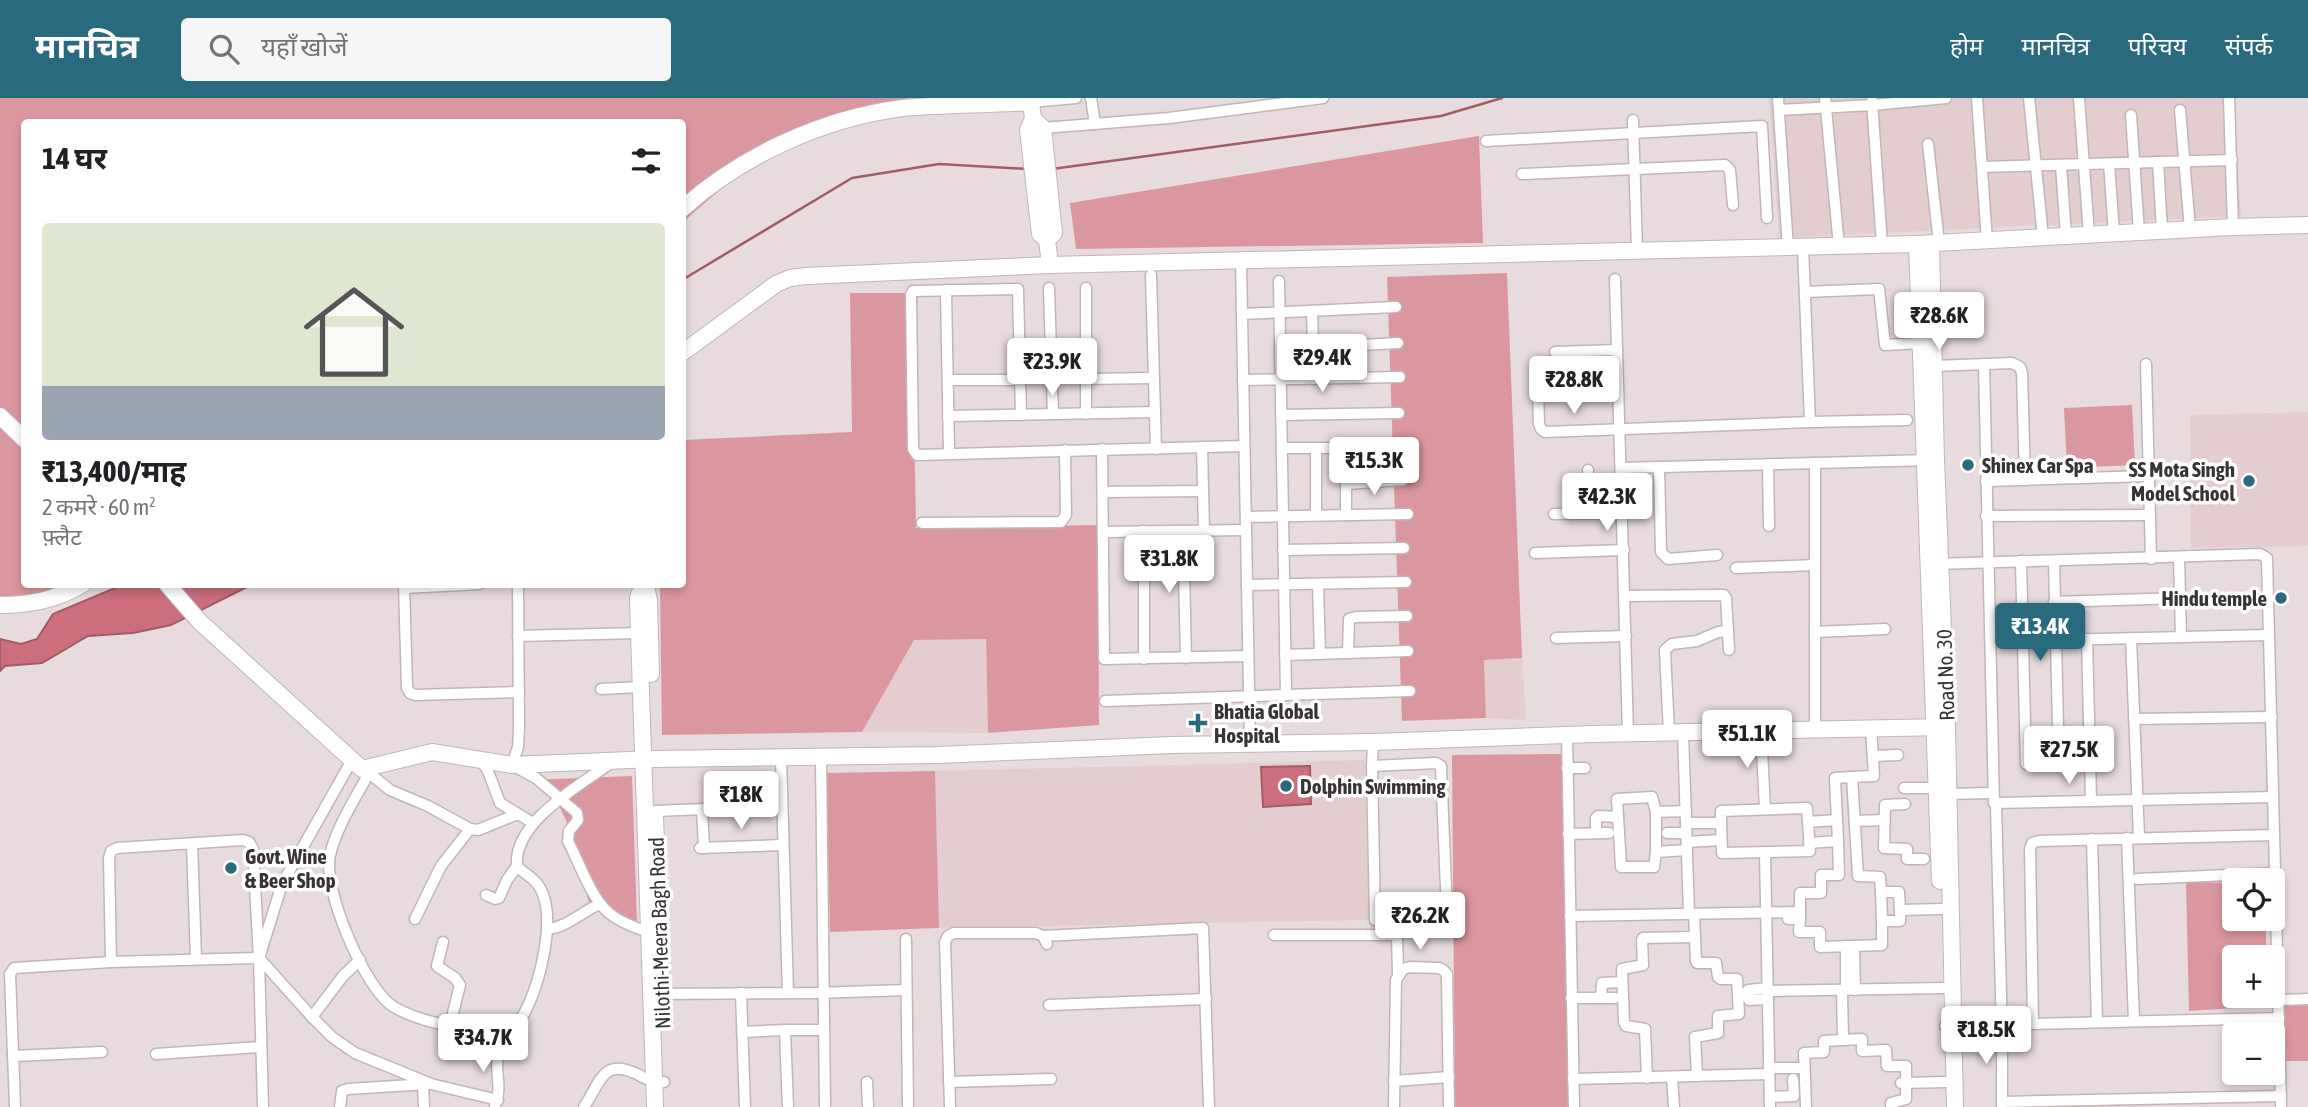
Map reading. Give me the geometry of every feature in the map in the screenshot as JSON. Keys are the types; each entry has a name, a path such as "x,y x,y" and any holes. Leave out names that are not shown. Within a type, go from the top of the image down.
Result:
{"street":[{"path":"686,206 732,171 764,153 825,127 857,117 902,108 1076,98"},
{"path":"1091,98 1095,124"},
{"path":"1050,265 1047,240 1040,234 1028,130 1323,98"},
{"path":"1778,98 1796,248 1805,292 1810,422"},
{"path":"1779,110 1825,102 1945,98"},
{"path":"1977,98 1987,240"},
{"path":"2029,98 2043,237"},
{"path":"2079,98 2089,235"},
{"path":"2228,98 2233,227"},
{"path":"1030,100 1040,128 1051,196 1054,233 1047,240"},
{"path":"1825,102 1839,246"},
{"path":"1872,102 1882,245"},
{"path":"2180,110 2190,229"},
{"path":"2131,115 2139,232"},
{"path":"1633,120 1637,251"},
{"path":"1486,141 1780,125"},
{"path":"1762,127 1767,218"},
{"path":"1928,144 1929,244"},
{"path":"1982,167 2232,160"},
{"path":"2158,162 2162,231"},
{"path":"2109,164 2114,233"},
{"path":"1522,174 1725,165 1730,170 1733,205"},
{"path":"2061,165 2066,236"},
{"path":"686,350 776,284 790,278 1050,265 1929,244 2308,225"},
{"name":"Road No. 30","path":"1929,244 1920,342 1930,460 1944,905 1955,1107"},
{"name":"Road No. 30","path":"1929,244 1934,366 1930,460"},
{"path":"1241,261 1250,744"},
{"path":"1151,275 1156,449"},
{"path":"1615,279 1628,734"},
{"path":"1279,281 1286,695"},
{"path":"1049,288 1053,414"},
{"path":"1086,288 1086,414"},
{"path":"946,289 949,453"},
{"path":"1021,415 1018,289 913,291 912,449 917,455 1244,446"},
{"path":"1805,292 1879,289 1885,345 1920,342"},
{"path":"1242,314 1396,307"},
{"path":"1312,311 1314,379"},
{"path":"1343,378 1343,346 1398,343"},
{"path":"1555,352 1618,350"},
{"path":"1934,366 2012,363 2021,367 2025,480"},
{"path":"2146,364 2151,559"},
{"path":"1984,365 2002,1104 2281,1101 2278,1008"},
{"path":"1086,379 1154,377"},
{"path":"1243,380 1399,377"},
{"path":"948,380 1021,380"},
{"path":"1538,391 1539,424 1545,432 1907,420"},
{"path":"948,416 1155,412"},
{"path":"1281,415 1399,413"},
{"path":"0,416 21,436"},
{"path":"1202,447 1204,531"},
{"path":"1282,448 1405,447"},
{"path":"1316,448 1316,516"},
{"path":"1102,449 1104,659 1248,656"},
{"path":"922,523 1061,522 1066,515 1065,450"},
{"path":"1621,468 1930,460"},
{"path":"1815,463 1815,729"},
{"path":"1768,464 1769,526"},
{"path":"1659,467 1661,552 1668,559 1717,555"},
{"path":"1588,470 1588,514"},
{"path":"1986,481 2148,476"},
{"path":"1346,515 1346,484 1403,480"},
{"path":"1103,492 1203,491"},
{"path":"1553,514 1622,513"},
{"path":"1246,517 1408,514"},
{"path":"1986,516 2150,515"},
{"path":"1104,532 1246,530"},
{"path":"1144,531 1144,659"},
{"path":"1183,531 1186,658"},
{"path":"1283,550 1404,548"},
{"path":"1535,553 1623,550"},
{"path":"1934,564 2257,554 2265,556 2275,868"},
{"path":"2179,558 2181,637"},
{"path":"2021,561 2026,765 2090,764"},
{"path":"2054,561 2059,765"},
{"path":"1736,568 1815,565"},
{"path":"1247,585 1406,582"},
{"path":"1318,584 1320,654"},
{"path":"0,605 50,600 74,588"},
{"path":"170,588 199,621 390,790 470,829 478,830 519,814"},
{"path":"404,588 407,688 410,693 519,692"},
{"path":"512,765 518,747 518,588"},
{"path":"642,588 638,598 639,633 648,760"},
{"path":"645,588 649,600 648,760"},
{"path":"1625,596 1724,595 1729,650"},
{"path":"2054,602 2180,598"},
{"path":"1348,653 1349,619 1407,615"},
{"path":"1815,632 1885,629"},
{"path":"1697,1076 1695,1037 1718,1033 1718,1015 1739,1014 1742,995 1737,979 1719,978 1715,963 1697,963 1676,733 1665,650 1672,644 1697,641 1718,632 1728,631"},
{"path":"518,636 639,633"},
{"path":"2055,640 2269,635"},
{"path":"1556,638 1626,636"},
{"path":"2131,638 2139,838"},
{"path":"2087,639 2091,801"},
{"path":"1285,655 1408,651"},
{"path":"601,689 641,687"},
{"path":"1105,701 1410,691"},
{"path":"2134,719 2272,717"},
{"path":"259,958 282,884 361,767 432,752 512,765 1940,727"},
{"path":"1852,777 1858,876 1880,877 1882,945 1820,947 1820,932 1799,932 1800,893 1821,893 1821,875 1839,875 1835,778 1852,777 1874,776 1871,728"},
{"path":"1761,731 1765,809"},
{"path":"1567,735 1574,1107"},
{"path":"1372,766 1436,763 1441,766 1447,914 1444,920 1375,920 1372,766 1373,742"},
{"path":"1873,756 1898,755"},
{"path":"821,757 825,1107"},
{"path":"781,758 788,993"},
{"path":"481,760 500,803 533,823"},
{"name":"Nilothi-Meera Bagh Road","path":"648,760 655,811 661,994 659,1083 655,1107"},
{"name":"Nilothi-Meera Bagh Road","path":"648,760 648,932 659,1083 664,1107"},
{"path":"486,895 499,898 517,866 519,848 533,823 544,811 612,762"},
{"path":"512,765 536,778 579,816 569,831 568,841 600,904 610,914 648,932"},
{"path":"361,767 334,839 329,858 329,876 333,897 346,931 370,982 379,995 393,1007 410,1015 486,1035 499,1049"},
{"path":"1567,768 1586,768"},
{"path":"1904,788 1995,798 2091,801 2273,797"},
{"path":"1653,798 1657,852 1654,867 1621,867 1618,817 1617,799 1653,798"},
{"path":"1905,804 1885,805 1884,848 1907,849 1907,859 1924,859"},
{"path":"655,811 782,806"},
{"path":"1807,807 1810,851 1722,853 1720,812 1765,809 1807,807"},
{"path":"702,809 702,848 783,845"},
{"path":"1656,812 1686,832 1721,840"},
{"path":"1596,833 1598,816 1618,817"},
{"path":"1808,822 1836,820"},
{"path":"1855,821 1884,820"},
{"path":"1667,833 1686,832 1721,823"},
{"path":"415,919 442,866 470,829"},
{"path":"1657,852 1686,832"},
{"path":"1568,834 1609,833"},
{"path":"2033,1024 2032,843 2274,835"},
{"path":"2127,838 2134,1021"},
{"path":"2092,839 2098,1022"},
{"path":"111,962 108,858 111,851 117,848 243,840 249,842 253,849 259,958 263,1107"},
{"path":"1809,843 1838,841"},
{"path":"192,844 196,959"},
{"path":"1765,853 1770,1102 1794,1096 1793,1079"},
{"path":"15,1107 10,974 14,968 259,958 332,1037 355,1053 427,1084 496,1104 499,1049 525,1013 535,990 548,929 545,897 539,885 517,866"},
{"path":"2137,879 2222,875"},
{"path":"1881,892 1899,892 1900,910 1900,921 1882,921"},
{"path":"548,929 562,926 600,904"},
{"path":"1900,910 1944,905"},
{"name":"Road No. 30","path":"1944,905 1944,988 1950,1026 1948,1107"},
{"path":"1643,915 1643,965 1622,969 1622,982 1624,1025 1644,1028 1646,1031 1647,1078"},
{"path":"1570,916 1800,916"},
{"path":"950,1107 945,942 948,936 954,933 1036,933 1045,940 1203,928 1209,1107"},
{"path":"1274,935 1397,935 1394,1107"},
{"path":"1643,938 1695,937"},
{"path":"906,939 908,1107"},
{"path":"443,942 437,966 455,978 460,985 450,1025"},
{"path":"1843,1040 1850,946"},
{"path":"312,1017 343,976 360,960"},
{"path":"1398,974 1402,969 1410,967 1439,968 1447,974 1449,1107"},
{"path":"1601,998 1602,983 1622,982"},
{"path":"1742,995 1748,990 1768,993 1944,988"},
{"path":"661,994 906,990"},
{"path":"741,993 745,1107"},
{"path":"1571,998 1615,998"},
{"path":"1049,1005 1206,999"},
{"path":"2285,1000 2308,999"},
{"path":"1950,1026 2278,1018"},
{"path":"785,1030 788,1107"},
{"path":"742,1032 823,1030"},
{"path":"1806,1107 1804,1053 1824,1052 1824,1041 1861,1039 1862,1051 1886,1050 1886,1066 1906,1066 1900,1096"},
{"path":"156,1054 261,1047"},
{"path":"13,1056 102,1052"},
{"path":"584,1107 607,1071 614,1068 627,1070 659,1083"},
{"path":"1573,1079 1697,1076 1804,1068"},
{"path":"1394,1081 1449,1077"},
{"path":"1672,1077 1674,1107"},
{"path":"949,1082 1051,1079"},
{"path":"1902,1080 1947,1082"},
{"path":"1891,1107 1891,1103 1906,1099 1902,1080"},
{"path":"867,1082 868,1107"},
{"path":"340,1107 342,1091 348,1089 427,1084"},
{"path":"424,1107 427,1084"}],"shaded area":[{"path":"0,98 909,98 878,106 751,163 686,219 686,119 21,119 21,588 67,588 0,610"},
{"path":"1769,98 2233,98 2241,216 1779,238"},
{"path":"1479,136 1483,243 1076,249 1070,203"},
{"path":"1507,273 1522,658 1484,660 1486,718 1402,721 1387,277"},
{"path":"850,293 912,293 916,528 1098,525 1099,725 988,733 986,639 914,640 862,732 662,735 660,588 686,588 686,440 852,432"},
{"path":"2132,405 2135,465 2067,468 2064,408"},
{"name":"SS Mota Singh Model School","path":"2308,412 2308,546 2191,548 2190,415"},
{"path":"115,588 245,588 171,625 133,633 88,636 42,663 5,666 0,671 0,639 21,644 37,639 53,614"},
{"path":"986,639 988,733 862,732 913,640"},
{"path":"1522,658 1526,720 1486,718 1484,660"},
{"path":"1565,754 1568,1107 1455,1107 1452,755"},
{"path":"1365,760 1369,920 939,928 935,771"},
{"name":"Dolphin Swimming","path":"1310,766 1311,804 1263,807 1261,767"},
{"path":"935,771 939,928 830,932 826,773"},
{"path":"632,776 637,922 589,903 570,829 557,801 531,780"},
{"path":"2186,882 2222,883 2222,931 2266,931 2266,945 2222,945 2222,1008 2235,1008 2189,1011"},
{"path":"2308,1005 2308,1061 2285,1061 2285,1006"}],"waterway":[{"path":"1052,169 1441,116 1502,98"},
{"path":"686,278 852,178 939,164 1028,169"}],"place":[{"name":"Shinex Car Spa","path":"1968,465"},
{"name":"SS Mota Singh Model School","path":"2249,481"},
{"name":"Hindu temple","path":"2281,598"},
{"name":"Bhatia Global Hospital","path":"1198,723"},
{"name":"Dolphin Swimming","path":"1286,786"},
{"name":"Govt. Wine & Beer Shop","path":"231,868"}]}
